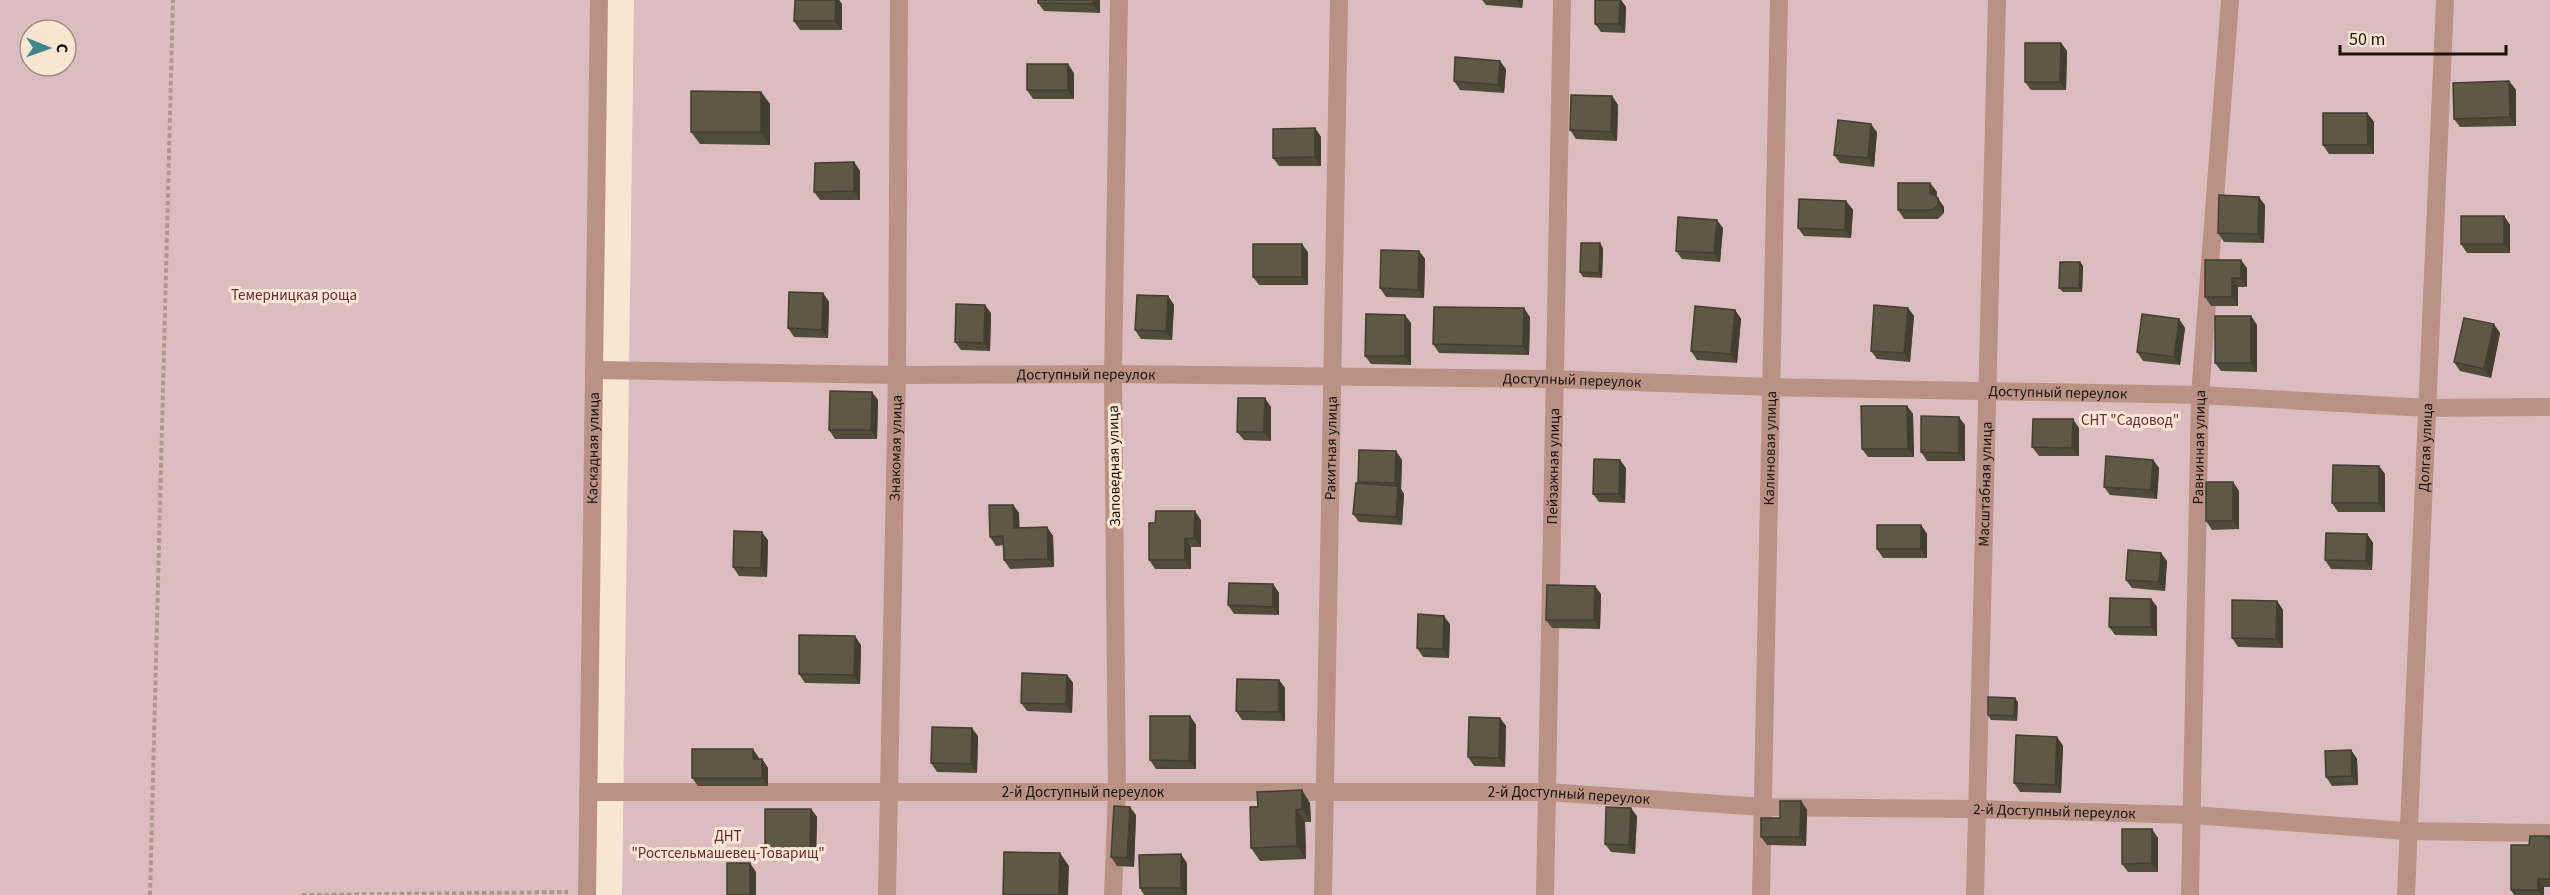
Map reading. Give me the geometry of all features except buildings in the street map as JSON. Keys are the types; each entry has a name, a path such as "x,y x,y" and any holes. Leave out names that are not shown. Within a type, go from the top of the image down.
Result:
{"street":[{"name":"Каскадная улица","path":"586,893 599,0"},
{"name":"Знакомая улица","path":"887,895 897,375 898,0"},
{"name":"Заповедная улица","path":"1113,895 1118,790 1113,374 1119,0"},
{"name":"Ракитная улица","path":"1323,895 1331,377 1340,0"},
{"name":"Пейзажная улица","path":"1545,895 1553,379 1562,0"},
{"name":"Калиновая улица","path":"1761,895 1779,0"},
{"name":"Масштабная улица","path":"1975,895 1975,809 1997,0"},
{"name":"Равнинная улица","path":"2190,895 2200,395 2230,0"},
{"name":"Долгая улица","path":"2406,895 2445,0"},
{"name":"Доступный переулок","path":"594,370 897,375 1113,374 1553,379 1771,387 2200,395 2428,408 2550,407"},
{"name":"2-й Доступный переулок","path":"588,792 889,793 1118,790 1546,792 1763,807 1975,809 2192,815 2407,831 2550,833"}],"path":[{"path":"150,895 173,0"},
{"path":"302,895 586,893"}],"green space":[{"name":"Темерницкая роща","path":"0,0 591,0 584,895 0,895"},
{"name":"СНТ \"Садовод\"","path":"634,0 2550,0 2550,895 622,895"}],"park label":[{"name":"ДНТ \"Ростсельмашевец-Товарищ\"","path":"728,844"}]}
